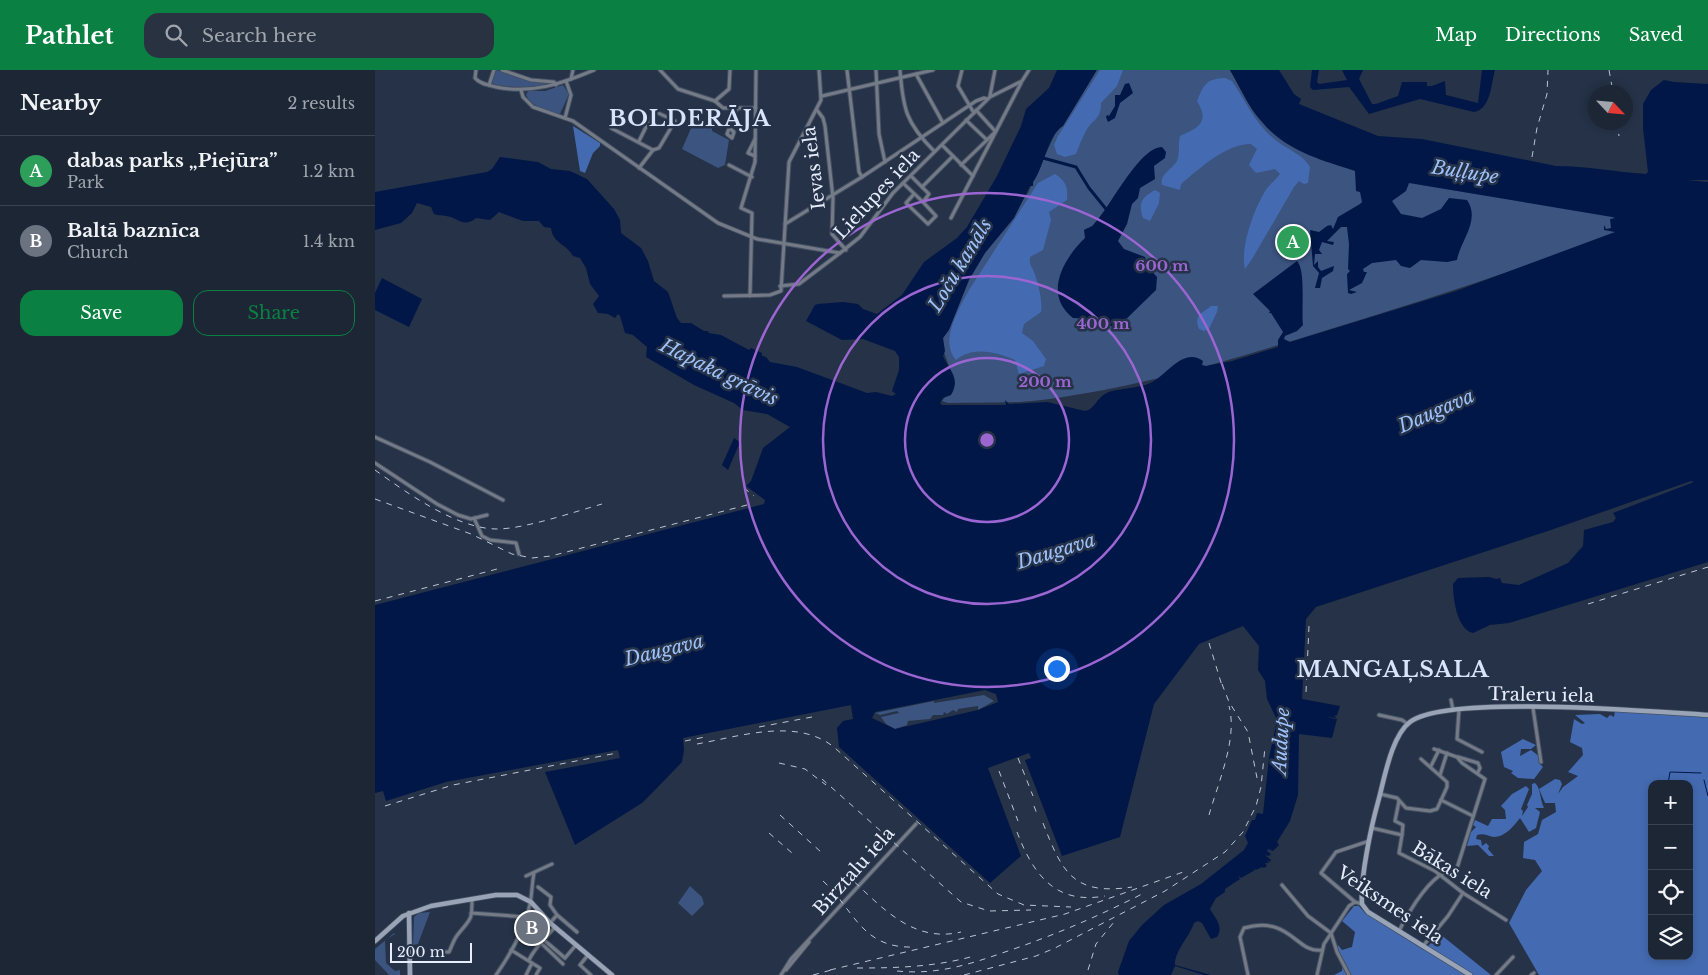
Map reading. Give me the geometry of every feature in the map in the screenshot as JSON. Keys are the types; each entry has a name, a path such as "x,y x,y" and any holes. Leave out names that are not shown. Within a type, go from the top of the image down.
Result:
{"main road":[{"name":"Traleru iela","path":"1408,724 1417,718 1456,710 1533,708 1708,715"},
{"path":"1363,904 1371,828 1391,753 1408,724"},
{"path":"375,941 397,920 409,913 431,906 511,894 531,902 555,927 611,975"},
{"name":"Veiksmes iela","path":"1363,904 1365,910 1470,975"},
{"path":"409,913 410,975"},
{"path":"397,920 403,920 409,926"}],"street":[{"path":"476,70 475,78 481,83 521,90 557,85 594,70"},
{"path":"489,85 494,70"},
{"path":"502,70 531,80 554,81 557,85"},
{"path":"571,80 573,70"},
{"path":"660,70 677,89 715,101 720,107 756,108"},
{"path":"715,101 729,89 730,70"},
{"path":"750,296 752,213 741,208 752,177 755,156 757,136 756,70"},
{"path":"724,296 777,294 781,291 789,162 817,110 822,96 819,70"},
{"path":"847,70 859,172 862,177"},
{"path":"876,70 879,134 885,162"},
{"path":"899,70 903,108 921,138 935,152"},
{"path":"822,96 933,70"},
{"path":"962,70 958,86 969,106 996,131"},
{"path":"785,224 833,196 969,106 981,99 989,98 995,70"},
{"path":"951,218 1029,70"},
{"path":"916,74 943,123"},
{"path":"565,118 571,95 566,81"},
{"name":"Lielupes iela","path":"521,90 523,97 533,107 573,121 713,221 751,237 840,254 860,237 882,205 903,183 989,98 1022,81"},
{"path":"729,128 737,108"},
{"name":"Ievas iela","path":"817,110 824,121 833,196 832,234 846,250"},
{"path":"639,141 654,111 675,121 659,148 653,150 639,168"},
{"path":"966,120 987,140"},
{"path":"611,128 653,150"},
{"path":"961,165 996,131"},
{"path":"755,156 748,153 757,136"},
{"path":"942,145 973,176"},
{"path":"978,149 984,155"},
{"path":"922,187 953,156"},
{"path":"729,165 752,177"},
{"path":"911,176 929,195 923,202"},
{"path":"903,183 923,202 936,216 928,224 906,203 914,194"},
{"path":"780,286 799,284 840,254"},
{"path":"375,437 430,462 503,500"},
{"path":"375,463 437,504 462,517 474,518 487,515"},
{"path":"474,518 482,536 490,540 517,543 519,554"},
{"path":"1451,700 1456,710 1457,739 1482,752"},
{"path":"1533,708 1541,762"},
{"path":"1379,715 1403,720 1408,724"},
{"path":"1434,748 1477,763 1481,768 1478,772"},
{"path":"1431,766 1439,750"},
{"path":"1440,775 1447,753"},
{"path":"1399,931 1407,914 1440,875 1457,868 1485,779 1478,772 1467,767 1457,757"},
{"path":"1380,794 1399,801 1406,808 1434,811 1447,787 1447,782 1421,759"},
{"path":"1441,800 1473,816"},
{"path":"1399,801 1395,821 1403,825 1402,835"},
{"name":"Birztalu iela","path":"782,974 794,962 813,936 916,824"},
{"name":"Bākas iela","path":"1371,828 1402,835 1399,853 1408,856 1409,859 1440,875 1463,894 1506,920"},
{"name":"Veiksmes iela","path":"1363,904 1355,902 1321,872 1337,852 1369,841"},
{"path":"526,876 552,864"},
{"path":"495,975 511,950 526,917 531,902 534,873"},
{"path":"1282,885 1308,916 1331,933 1337,952 1349,975"},
{"path":"538,887 551,897 550,905 557,915 577,932"},
{"path":"1423,946 1448,916 1463,894"},
{"path":"445,952 449,952 459,931 467,926 471,914 472,899"},
{"path":"1317,975 1322,950 1349,906 1355,902"},
{"path":"471,914 526,917 533,913 542,914"},
{"path":"551,923 557,915"},
{"path":"1248,975 1240,937 1244,928 1261,924 1274,925 1309,948 1322,950"},
{"path":"526,975 534,949 543,942 555,927"},
{"path":"543,942 565,958"},
{"path":"543,942 562,963 576,945"},
{"path":"511,950 540,968 537,975"},
{"path":"587,955 580,965 589,974"},
{"path":"1496,975 1513,957"}],"shaded area":[{"path":"497,70 531,81 553,84 526,88 493,85 491,81 494,72"},
{"path":"1095,70 1230,70 1254,112 1268,127 1319,159 1353,168 1614,216 1619,219 1623,231 1435,296 1286,343 1183,372 1079,395 1042,400 995,403 948,403 942,401 955,383 941,344 961,288 976,263 1028,193 1058,127"},
{"path":"1100,70 1123,70 1117,86 1101,103 1098,117 1088,127 1076,154 1065,157 1057,154 1054,145 1058,136"},
{"path":"1225,78 1232,81 1267,132 1278,142 1303,158 1310,167 1308,183 1304,184 1299,181 1294,187 1245,269 1244,251 1246,241 1259,202 1269,186 1280,174 1275,169 1256,173 1249,165 1257,149 1251,144 1242,145 1223,152 1181,184 1180,190 1162,185 1162,178 1177,161 1180,136 1193,130 1201,123 1203,114 1197,101 1202,90 1210,81"},
{"path":"563,85 569,94 560,114 540,108 532,103 526,95 528,91 545,91"},
{"path":"698,124 704,127 706,124 712,127 712,131 729,140 725,165 718,168 682,149 692,126"},
{"path":"573,126 600,143 600,146 593,153 585,173 580,171"},
{"path":"1055,174 1062,179 1065,185 1067,200 1049,212 1051,220 1043,250 1030,257 1030,263 1040,292 1041,312 1024,324 1022,333 1033,341 1046,359 1044,366 1019,374 1015,360 985,352 970,353 956,360 949,344 950,335 956,315 969,290 1038,183"},
{"path":"1155,190 1160,193 1159,203 1150,221 1143,218 1141,205 1144,198"},
{"path":"1211,306 1218,306 1217,312 1209,329 1204,331 1199,329 1197,321 1201,313"},
{"path":"984,695 994,701 978,710 978,706 958,709 957,712 953,710 947,714 944,712 943,715 933,715 930,719 908,721 907,725 895,729 886,724 881,717 899,713 897,711 880,715 875,713 934,701 934,703"},
{"path":"1615,711 1708,716 1708,975 1539,975 1509,923 1526,890 1542,871 1535,860 1523,858 1524,842 1538,834 1542,820 1556,812 1555,803 1545,803 1539,789 1555,779 1560,780 1562,784 1558,794 1563,787 1578,776 1568,772 1583,755 1582,748 1570,742 1574,719 1582,724 1585,723 1575,715 1600,714 1607,718 1610,715 1614,717"},
{"path":"1523,739 1536,745 1531,749 1521,749 1520,756 1531,750 1540,757 1539,763 1543,767 1534,779 1518,778 1511,773 1513,771 1504,767 1501,752"},
{"path":"1535,783 1544,808 1535,808 1540,812 1536,828 1529,832 1520,818 1512,828 1498,837 1484,834 1477,835 1476,839 1481,840 1482,846 1486,843 1494,856 1489,856 1478,845 1467,846 1471,832 1476,827 1473,825 1475,820 1488,826 1492,819 1506,819 1505,810 1501,806 1512,794 1526,786 1529,789 1521,809 1523,811 1522,816 1528,807 1527,805 1532,794 1532,784"},
{"path":"690,886 702,897 704,904 692,916 678,903"},
{"path":"1354,906 1359,906 1365,913 1424,950 1440,934 1491,975 1334,975 1342,971 1343,962 1337,948 1338,945 1342,950 1352,947 1355,932 1342,921"},
{"path":"430,912 418,944 413,945 414,917 419,913"},
{"path":"385,941 386,963 395,971 400,970 400,975 389,975 375,960 375,949"}],"water":[{"path":"1057,70 1097,70 1063,126 1049,144 1033,186 1030,186 1014,218 985,253 969,280 949,330 943,338 945,351 943,356 953,374 955,384 951,395 943,398 940,403 942,405 1006,405 1005,400 1009,404 1047,402 1085,411 1091,408 1102,396 1110,392 1142,386 1154,381 1183,359 1196,358 1203,361 1202,365 1206,366 1232,361 1278,347 1278,340 1283,332 1271,313 1269,313 1270,311 1253,294 1297,261 1300,266 1302,281 1303,325 1297,331 1285,336 1284,339 1290,342 1456,291 1615,232 1604,230 1604,225 1606,229 1611,228 1610,219 1615,218 1612,217 1409,183 1406,191 1392,201 1401,214 1422,218 1441,209 1449,198 1467,200 1471,208 1471,223 1457,260 1447,262 1421,260 1410,268 1401,266 1396,260 1372,263 1363,269 1364,272 1367,272 1362,283 1349,290 1357,292 1351,294 1348,293 1347,274 1350,271 1348,269 1349,244 1347,227 1341,227 1327,241 1334,242 1333,245 1322,242 1319,250 1322,254 1315,254 1314,265 1318,261 1318,267 1321,271 1334,266 1333,271 1322,278 1320,288 1315,288 1319,273 1313,266 1310,230 1319,232 1331,225 1333,229 1338,217 1362,202 1360,192 1356,191 1355,171 1305,153 1271,132 1244,97 1230,70 1279,70 1294,94 1301,99 1299,104 1378,136 1422,139 1556,166 1646,174 1648,172 1643,128 1643,104 1651,90 1664,80 1708,84 1708,180 1687,180 1708,182 1708,562 1509,623 1490,625 1473,633 1467,630 1459,619 1455,604 1453,584 1458,578 1500,578 1502,583 1519,585 1568,563 1583,546 1584,530 1613,522 1616,518 1613,513 1694,482 1691,481 1548,531 1316,607 1306,619 1302,699 1340,706 1337,715 1334,716 1337,718 1325,717 1337,719 1332,738 1299,734 1298,795 1290,821 1277,842 1279,845 1273,851 1268,849 1267,851 1271,854 1269,856 1265,855 1271,860 1270,862 1267,860 1269,863 1265,863 1267,866 1264,868 1256,870 1254,868 1255,870 1241,878 1238,876 1240,879 1216,898 1210,909 1220,929 1217,937 1211,939 1202,923 1198,921 1194,923 1180,949 1175,965 1211,975 1204,975 1175,966 1171,975 1119,975 1118,972 1129,941 1142,925 1164,905 1201,884 1244,850 1248,843 1245,836 1252,820 1255,820 1257,813 1263,814 1269,758 1277,720 1267,699 1265,681 1258,670 1259,646 1243,626 1199,644 1154,704 1120,837 1062,856 1025,760 1031,758 1029,753 988,768 1021,856 990,883 839,747 837,728 843,721 853,719 851,705 683,738 682,762 642,803 575,845 545,772 620,758 618,750 446,782 386,801 383,791 375,793 375,605 764,504 765,500 746,486 751,481 763,448 790,427 767,414 743,410 734,403 694,385 646,357 647,347 633,335 625,333 618,314 615,318 608,314 598,313 593,304 599,296 590,284 586,268 580,258 573,256 554,237 551,228 544,227 539,221 523,221 499,212 490,220 476,218 464,222 434,214 431,207 417,203 412,213 401,223 375,230 375,192 487,172 492,169 500,157 538,162 551,169 570,171 587,179 614,209 620,220 621,233 641,248 648,261 654,281 668,292 677,318 681,323 691,323 709,333 721,335 749,350 751,348 762,353 762,356 766,357 770,362 797,367 867,393 876,392 892,396 896,394 892,391 899,370 899,357 895,351 863,339 842,340 806,321 815,305 818,304 843,302 858,304 863,309 877,314 902,295 924,262 957,238 967,227 997,176 1021,126 1026,109 1049,88","holes":["985,690 996,694 998,702 978,710 895,729 872,718 875,712"]},
{"path":"1312,70 1319,70 1317,82 1319,84 1347,80 1342,70 1363,70 1359,79 1372,104 1376,104 1398,96 1402,82 1427,82 1427,86 1432,86 1445,81 1446,95 1478,103 1482,70 1495,70 1487,101 1480,110 1474,112 1420,99 1369,114 1349,87 1313,90 1310,87"},
{"path":"1129,83 1133,93 1120,103 1115,118 1108,122 1106,117 1107,115 1109,116 1115,106 1115,95 1120,95 1125,84"},
{"path":"1162,147 1166,152 1165,158 1154,166 1155,179 1140,188 1138,198 1132,204 1127,224 1118,241 1124,249 1145,257 1148,267 1157,277 1156,290 1117,328 1089,319 1073,318 1064,309 1059,299 1059,277 1064,266 1085,238 1084,230 1093,225 1101,216 1135,167 1153,150"},
{"path":"382,278 422,299 409,327 375,310 375,293"},
{"path":"734,438 740,442 728,470 722,465"}],"waterway":[{"path":"1043,158 1076,167 1089,188 1106,209"},
{"path":"1669,780 1670,772 1701,773"},
{"path":"1704,780 1708,796"}],"railway":[{"path":"1532,157 1537,128 1547,94 1548,70"},
{"path":"1609,70 1612,85"},
{"path":"1618,130 1619,136"},
{"path":"375,470 433,508 466,523 482,527 497,529 521,526 549,520 602,504"},
{"path":"744,488 754,496"},
{"path":"375,499 471,534 512,554 532,558 551,556 747,505"},
{"path":"1588,604 1708,567"},
{"path":"375,601 501,568"},
{"path":"1306,692 1309,626"},
{"path":"1209,643 1223,689"},
{"path":"1222,684 1229,702 1248,732 1257,778"},
{"path":"1209,815 1229,746 1231,732 1229,706"},
{"path":"759,727 812,717"},
{"path":"697,744 769,731 804,733 820,739 835,748 998,894 1024,905 1071,907"},
{"path":"685,741 705,737"},
{"path":"964,975 1036,956 1055,948 1165,891 1225,852 1243,832 1256,806 1261,787 1265,747"},
{"path":"385,806 453,785 617,753"},
{"path":"1018,758 1033,796"},
{"path":"779,763 805,769 826,785"},
{"path":"999,771 1018,821"},
{"path":"822,779 961,902 989,911 1031,910"},
{"path":"1034,806 1037,814"},
{"path":"780,815 821,852"},
{"path":"1043,823 1057,855 1073,877 1083,884 1096,888 1132,887"},
{"path":"1017,832 1030,861 1048,883 1059,891 1072,896 1088,898 1105,896"},
{"path":"769,833 792,853"},
{"path":"830,970 1065,914 1186,871"},
{"path":"846,874 884,909 911,927 943,934 961,932"},
{"path":"823,881 860,925 870,934 896,946 914,947"},
{"path":"897,971 925,972 952,968 978,961 1059,932 1146,892"},
{"path":"1088,970 1096,944 1114,922"},
{"path":"857,968 916,966 945,963 974,956"},
{"path":"813,975 835,969"}],"place":[{"name":"dabas parks „Piejūra”","path":"1293,242"},
{"name":"Baltā baznīca","path":"532,928"}],"district":[{"name":"BOLDERĀJA","path":"690,118"},
{"name":"MANGAĻSALA","path":"1393,669"}],"water label":[{"name":"Buļļupe","path":"1465,172"},
{"name":"Loču kanāls","path":"960,265"},
{"name":"Hapaka grāvis","path":"719,372"},
{"name":"Daugava","path":"1436,411"},
{"name":"Daugava","path":"1056,551"},
{"name":"Daugava","path":"664,650"},
{"name":"Audupe","path":"1281,741"}]}
